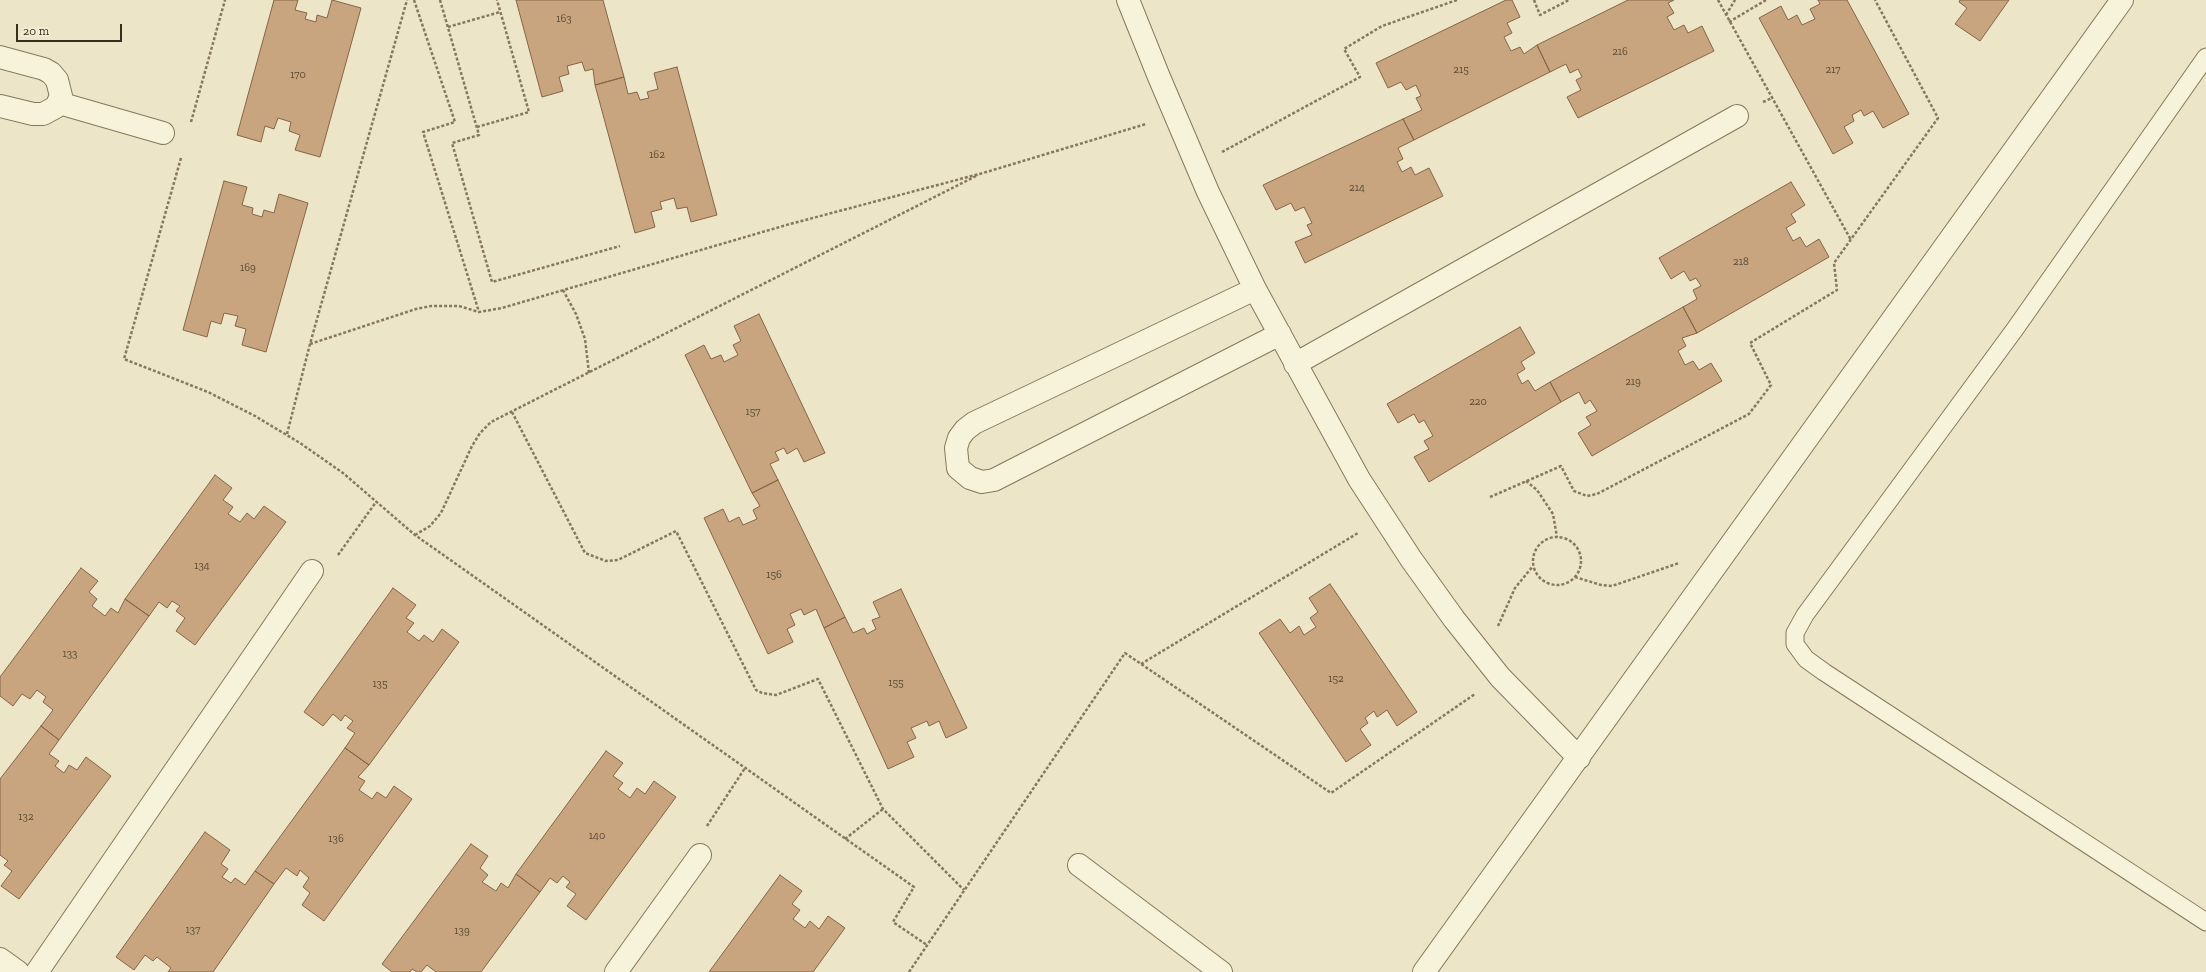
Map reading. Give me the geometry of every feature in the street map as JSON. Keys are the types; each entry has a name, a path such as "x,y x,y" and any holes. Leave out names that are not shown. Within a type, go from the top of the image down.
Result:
{"street":[{"path":"1128,0 1175,116 1255,289 1359,479 1384,518 1450,613 1484,657 1500,677 1578,758"},
{"path":"1424,972 2122,0"},
{"path":"0,57 44,69 51,73 60,88 59,102 52,111 43,114 33,114 0,106"},
{"path":"59,102 163,133"},
{"path":"1295,364 1737,116"},
{"path":"1255,289 974,423 965,430 959,438 956,448 958,468 970,478 982,482 994,480 1280,334"},
{"path":"37,972 312,571"},
{"path":"616,972 700,855"},
{"path":"1079,865 1221,972"},
{"path":"0,959 18,972"}],"lane":[{"path":"2206,57 2015,328 1805,615 1795,633 1795,644 1806,659 1818,668 2206,922"}],"path":[{"path":"191,125 225,0"},
{"path":"287,434 310,344 407,0"},
{"path":"414,0 455,122 423,132 479,312"},
{"path":"440,0 479,135 452,143 492,282 620,246"},
{"path":"477,127 529,112 497,0"},
{"path":"1197,166 1360,77 1344,49 1382,26 1457,0"},
{"path":"1534,0 1540,15 1568,0"},
{"path":"1718,0 1851,240"},
{"path":"1726,15 1734,0"},
{"path":"1729,22 1766,0"},
{"path":"1490,497 1561,466 1574,490 1587,496 1598,494 1749,414 1771,385 1750,343 1838,290 1834,263 1938,118 1875,0"},
{"path":"448,27 500,12"},
{"path":"310,344 416,309 431,306 459,306 479,312 502,308 790,224 983,173 1175,116"},
{"path":"182,155 124,359 208,392 287,434 343,472 415,536 914,886 892,922 927,945"},
{"path":"415,536 430,526 441,513 449,498 454,482 480,433 491,422 983,173"},
{"path":"562,290 576,314 585,339 589,373"},
{"path":"512,412 585,553 606,561 618,560 676,531 756,690 776,696 818,680 883,809 964,890"},
{"path":"1526,481 1537,490 1553,514 1557,537"},
{"path":"312,571 325,566 338,554 376,502"},
{"path":"1141,664 1384,518"},
{"path":"1557,537 1568,540 1576,547 1580,556 1580,567 1575,577 1566,583 1556,585 1542,579 1537,575 1533,566 1534,555 1538,546 1547,539 1557,537"},
{"path":"1575,577 1601,585 1612,586 1681,563"},
{"path":"1484,657 1515,588 1533,566"},
{"path":"909,972 1125,653 1331,793 1500,677"},
{"path":"700,855 702,840 706,828 745,768"},
{"path":"845,839 883,809"}],"building":[{"path":"274,0 298,0 295,10 307,13 305,19 316,22 317,15 327,18 332,0 361,8 320,157 295,150 300,135 289,131 291,122 278,118 274,129 265,126 261,142 237,135"},
{"path":"516,0 603,0 624,77 595,85 593,69 585,71 582,62 567,66 569,74 559,77 563,91 542,97"},
{"path":"1506,0 1512,0 1520,17 1507,23 1512,33 1504,37 1511,51 1520,47 1524,54 1537,45 1550,72 1414,140 1403,119 1422,110 1416,98 1421,96 1416,85 1406,90 1401,82 1388,88 1376,63"},
{"path":"1628,0 1674,0 1668,3 1674,13 1667,17 1674,30 1684,25 1688,33 1702,26 1714,51 1578,118 1567,97 1581,90 1576,80 1582,77 1578,69 1570,73 1566,64 1550,72 1537,45"},
{"path":"1818,0 1847,0 1909,114 1883,128 1873,111 1864,116 1861,110 1852,115 1854,121 1844,127 1853,143 1833,154 1759,18 1781,6 1788,20 1797,15 1802,25 1815,19 1810,9 1820,4"},
{"path":"1960,0 2009,0 1980,41 1955,24 1967,8 1959,2"},
{"path":"677,67 717,215 691,222 687,207 677,209 674,198 660,202 662,209 651,212 655,227 635,233 595,85 624,77 628,94 637,92 640,100 649,98 647,92 658,89 654,73"},
{"path":"1403,119 1414,140 1398,148 1403,159 1397,162 1402,172 1411,167 1415,175 1429,168 1443,196 1305,263 1295,242 1312,235 1307,225 1312,223 1304,207 1295,211 1291,203 1276,210 1263,185"},
{"path":"224,181 247,187 242,205 253,208 252,214 262,217 264,210 274,213 279,194 308,203 266,352 242,345 246,329 235,326 238,316 224,313 221,324 211,321 207,337 183,330"},
{"path":"1791,182 1805,205 1791,214 1796,222 1786,228 1793,241 1800,237 1806,247 1819,239 1829,257 1697,333 1683,307 1697,299 1693,290 1701,286 1696,278 1690,281 1684,271 1671,279 1659,258"},
{"path":"1683,307 1697,333 1682,338 1686,346 1678,351 1685,365 1693,361 1699,370 1711,363 1722,381 1592,456 1578,433 1591,425 1586,417 1597,411 1590,400 1585,404 1579,392 1561,402 1550,382"},
{"path":"759,314 825,453 804,462 797,448 787,454 784,448 775,452 779,460 770,464 778,480 752,493 685,355 704,345 711,359 721,355 724,362 738,355 733,345 741,341 734,326"},
{"path":"1520,327 1535,353 1521,362 1525,369 1517,374 1522,384 1528,380 1535,391 1550,382 1561,402 1429,482 1414,457 1429,449 1424,441 1433,436 1424,420 1419,423 1414,414 1398,423 1387,404"},
{"path":"215,475 232,488 223,500 233,507 228,514 240,522 247,513 254,519 264,506 286,522 195,645 176,631 185,618 176,611 180,606 172,601 167,608 159,602 149,616 125,599"},
{"path":"778,480 845,617 824,628 816,609 804,615 801,609 790,614 795,625 787,629 793,642 768,654 704,518 723,509 729,522 739,517 743,525 757,519 753,510 760,506 752,493"},
{"path":"81,568 98,581 89,592 97,599 92,606 105,616 111,608 118,613 125,599 149,616 59,740 41,726 53,710 43,702 46,697 37,690 30,699 22,694 13,706 0,696 0,677"},
{"path":"1330,584 1417,712 1397,726 1387,710 1377,717 1374,711 1365,718 1368,723 1360,729 1371,745 1346,762 1259,633 1280,619 1290,633 1299,626 1304,635 1316,627 1310,618 1318,612 1309,598"},
{"path":"393,588 416,605 406,618 414,623 407,632 419,641 424,635 433,642 442,629 459,642 369,765 345,748 355,733 347,728 353,721 345,715 341,721 333,714 323,726 304,712"},
{"path":"901,589 967,728 946,738 939,721 929,726 927,721 911,728 916,738 907,742 914,757 888,769 824,628 845,617 853,633 864,628 867,634 876,629 872,620 880,617 873,602"},
{"path":"41,726 59,740 49,754 59,761 55,766 64,773 69,765 77,770 86,757 111,776 19,899 1,886 12,871 4,865 8,861 0,855 0,779"},
{"path":"345,748 369,765 358,777 365,781 359,790 372,799 377,792 386,798 394,786 412,799 324,921 302,905 310,893 303,887 309,878 300,870 297,876 286,868 274,884 255,871"},
{"path":"606,751 623,763 613,776 623,783 618,789 630,798 637,788 645,794 654,781 676,797 586,920 567,906 576,894 566,887 570,882 563,876 557,883 550,878 540,892 516,874"},
{"path":"205,832 230,850 221,864 228,869 222,877 231,883 235,878 245,885 255,871 274,884 213,972 168,972 171,968 157,957 153,961 145,955 134,970 116,957"},
{"path":"471,844 488,856 480,868 488,875 482,882 496,891 501,883 508,888 516,874 540,892 481,972 436,972 427,965 421,972 417,972 412,969 410,972 392,972 382,964"},
{"path":"780,875 802,891 792,904 800,910 793,919 805,928 810,921 819,929 828,916 845,928 813,972 709,972"}]}
